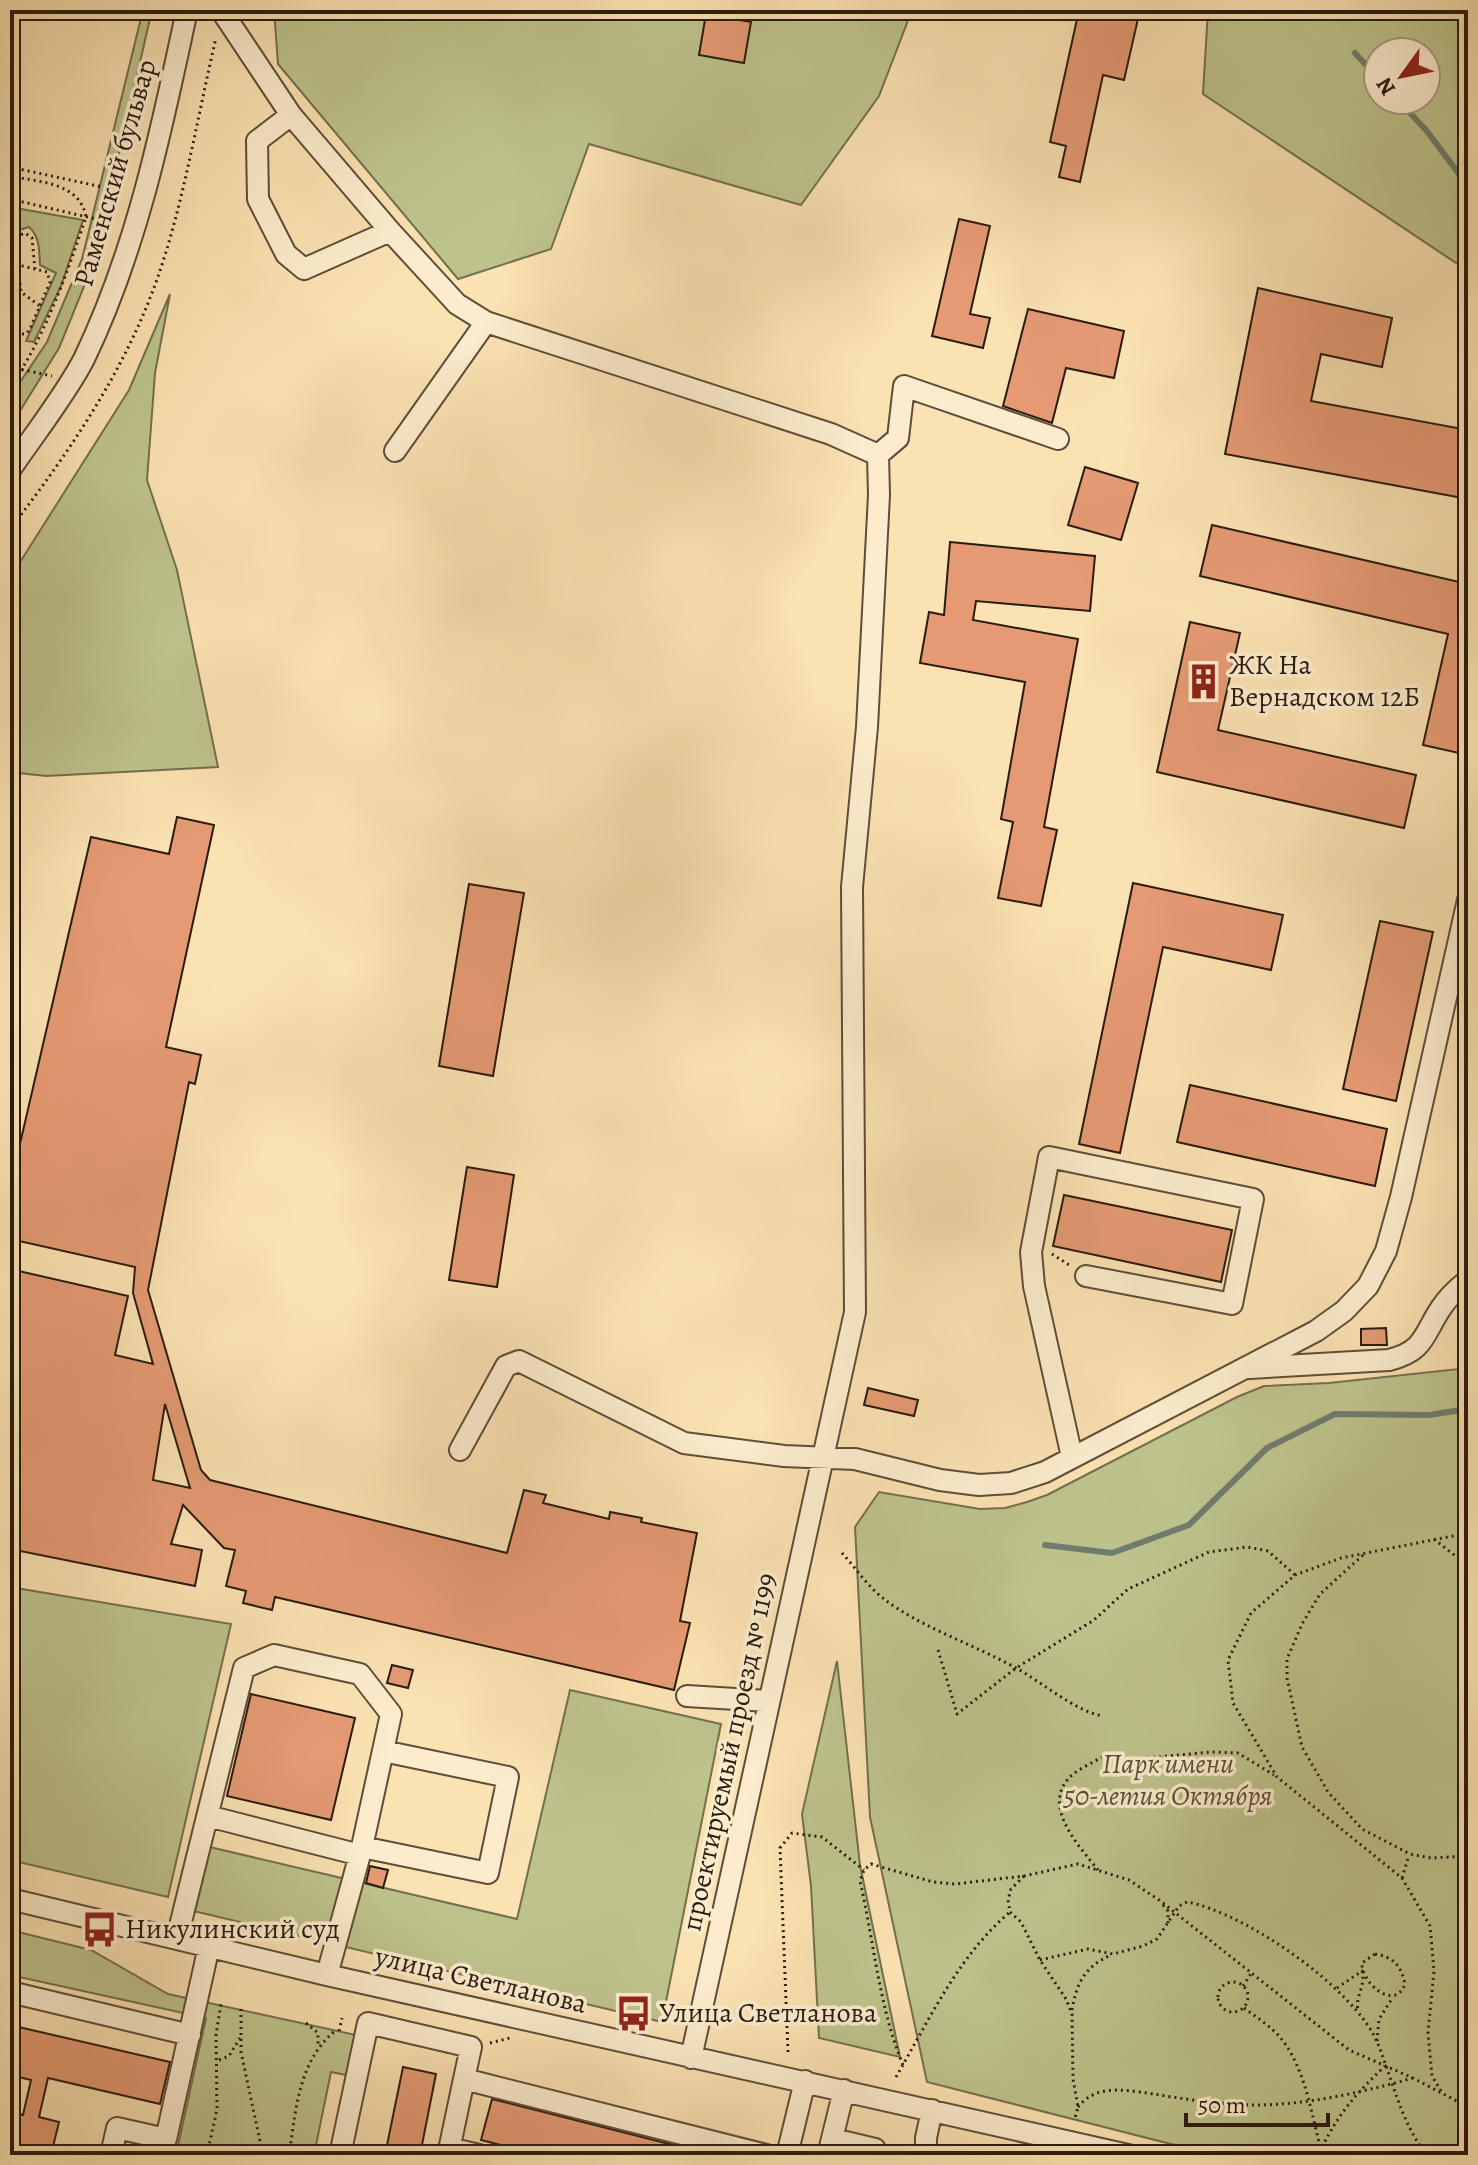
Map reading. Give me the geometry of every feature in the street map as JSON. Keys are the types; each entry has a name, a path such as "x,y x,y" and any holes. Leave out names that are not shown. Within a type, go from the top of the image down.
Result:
{"street":[{"name":"Раменский бульвар","path":"10,470 82,362 121,274 145,190 187,10"},
{"path":"221,10 291,115 457,304 486,322 831,434 878,455 898,438 904,386 1058,439"},
{"path":"291,115 257,141 258,199 286,254 304,269 390,231"},
{"path":"395,451 486,322"},
{"name":"проектируемый проезд № 1199","path":"691,2058 855,1312 852,887 867,727 879,495 878,455"},
{"path":"460,1450 506,1366 519,1361 684,1443 855,1459 940,1480 979,1485 1011,1483 1045,1472 1316,1331 1344,1311 1368,1286 1386,1251 1468,900"},
{"path":"1072,1457 1034,1286 1031,1252 1049,1157 1253,1199 1232,1304 1086,1276"},
{"path":"1242,1369 1389,1360 1407,1356 1422,1343 1441,1308 1456,1289 1468,1280"},
{"path":"177,1938 244,1668 274,1655 360,1674 391,1714 361,1851 327,1975"},
{"path":"687,1696 769,1701"},
{"path":"208,1816 361,1851 488,1873 508,1777 383,1751"},
{"name":"улица Светланова","path":"10,1899 327,1975 1128,2155"},
{"path":"111,2155 117,2128 166,2139 209,1946"},
{"path":"10,1992 190,2035"},
{"path":"340,2155 368,2023 471,2047 448,2152 479,2155"},
{"path":"464,2079 766,2155"},
{"path":"787,2155 805,2081"},
{"path":"844,2090 830,2147 875,2149 873,2155"},
{"path":"926,2155 932,2110"}],"path":[{"path":"10,167 121,191"},
{"path":"10,176 68,190 79,199 86,217 63,287 23,370 10,388"},
{"path":"10,199 113,223"},
{"path":"10,239 29,234 34,246 35,270"},
{"path":"10,263 47,272 50,277 26,334 10,334"},
{"path":"18,265 21,292"},
{"path":"10,290 21,292 40,306"},
{"path":"10,367 52,376"},
{"path":"1051,1253 1086,1276"},
{"path":"1277,1777 1233,1703 1228,1660 1251,1613 1295,1575 1341,1558 1468,1533"},
{"path":"1434,1539 1468,1566"},
{"path":"938,1650 957,1714 1016,1668 1094,1620 1128,1589 1209,1552 1247,1547 1268,1551 1295,1575"},
{"path":"1366,1552 1320,1594 1302,1624 1287,1659 1302,1747 1328,1792 1362,1829 1410,1854 1431,1858 1468,1856"},
{"path":"842,1553 882,1598 916,1619 1016,1668 1085,1712 1102,1716"},
{"path":"1147,1758 1211,1752 1238,1753 1277,1777 1402,1878 1430,1926 1434,1971 1428,2033 1432,2076 1443,2094"},
{"path":"1098,1870 1064,1821 1058,1800 1071,1776 1104,1756"},
{"path":"1357,1840 1362,1829"},
{"path":"788,2052 780,1848 792,1833 822,1837 864,1870"},
{"path":"1402,1878 1410,1854"},
{"path":"903,2065 893,2041 876,1964 860,1881 864,1870 871,1864 933,1882 955,1884 1024,1876 1078,1864 1129,1880 1159,1900 1349,2050 1468,2107"},
{"path":"1024,1876 1011,1889 1008,1900 1010,1912 1021,1922 1072,2014"},
{"path":"1159,1900 1168,1911 1168,1923"},
{"path":"1078,2107 1073,2079 1072,2014 1076,1988 1094,1962 1157,1939 1179,1906 1187,1902 1216,1910 1238,1921 1321,1974 1337,1988 1377,2041 1391,2084 1427,2155"},
{"path":"896,2077 963,1964 987,1931 1010,1912"},
{"path":"1040,1960 1088,1949 1113,1954"},
{"path":"1360,2016 1357,2001 1363,1986 1362,1963 1375,1954 1386,1956 1396,1962 1405,1984 1379,2019 1377,2041"},
{"path":"1337,1988 1362,1971"},
{"path":"1362,1971 1375,1989 1394,1997"},
{"path":"1243,1986 1252,1972"},
{"path":"1232,1982 1243,1986 1248,1996 1244,2008 1234,2013 1223,2009 1217,1999 1221,1987 1232,1982"},
{"path":"207,2155 217,2109 216,2035 221,2004"},
{"path":"1244,2008 1280,2038 1295,2062 1321,2152"},
{"path":"241,2009 240,2038 244,2070 263,2155"},
{"path":"289,2155 302,2077 318,2047 338,2031 342,2018"},
{"path":"306,2023 318,2033 318,2047"},
{"path":"471,2047 513,2037"},
{"path":"217,2060 229,2056 240,2038"},
{"path":"1321,2152 1337,2118 1356,2092 1385,2066"},
{"path":"1075,2118 1078,2107 1088,2095 1117,2089 1210,2103 1278,2105 1356,2092 1413,2078"}],"green space":[{"path":"143,10 152,10 94,262 59,348 10,427 10,397 47,342 82,259"},
{"path":"274,10 912,10 879,96 801,205 589,144 551,249 458,279 278,64"},
{"path":"1208,10 1462,10 1468,15 1468,271 1203,94"},
{"path":"10,207 83,220 61,286 34,342 26,341 56,273 40,265 37,239 29,227 10,233"},
{"path":"170,294 155,373 147,480 177,570 218,767 46,776 10,772 10,578 129,390"},
{"name":"Парк имени 50-летия Октября","path":"1468,1368 1468,2155 1214,2155 927,2082 870,1817 855,1527 879,1492 980,1509 1005,1508 1047,1495 1264,1386 1329,1383"},
{"path":"10,1587 231,1624 168,1897 10,1860"},
{"path":"837,1661 860,1865 900,2057 819,2038 811,1886 802,1814"},
{"path":"570,1690 721,1724 662,2022 185,1909 201,1845 517,1919"},
{"path":"10,1930 91,1950 168,1994 365,2037 356,2077 331,2072 314,2155 176,2155 206,2018 10,1975"}],"building":[{"path":"1079,10 1140,10 1124,80 1103,75 1080,182 1059,177 1066,146 1050,142"},
{"path":"706,14 751,22 744,63 699,55"},
{"path":"959,219 990,226 970,314 990,318 983,348 932,336"},
{"path":"1258,288 1392,318 1382,367 1321,354 1311,401 1468,430 1468,499 1225,454"},
{"path":"1028,309 1124,331 1114,378 1066,368 1052,423 1003,406"},
{"path":"1085,467 1138,483 1121,540 1068,525"},
{"name":"ЖК На Вернадском 12Б","path":"1212,525 1468,584 1468,755 1423,745 1448,634 1200,576"},
{"path":"950,542 1095,556 1090,611 976,601 973,620 1078,639 1044,827 1057,830 1041,906 998,898 1013,822 1001,819 1025,682 920,663 929,612 944,615"},
{"name":"ЖК На Вернадском 12Б","path":"1190,622 1240,633 1218,730 1416,775 1404,828 1157,772"},
{"path":"177,817 214,825 166,1047 201,1055 195,1084 189,1082 148,1290 201,1470 210,1480 507,1553 524,1490 546,1495 543,1503 609,1519 610,1512 642,1518 641,1522 697,1533 680,1621 690,1623 674,1690 275,1597 272,1610 243,1603 246,1591 226,1586 235,1550 224,1548 183,1505 171,1544 202,1550 195,1586 10,1549 10,1269 128,1296 115,1355 153,1364 133,1293 135,1267 10,1239 10,1187 91,837 169,854","holes":["165,1404 190,1488 153,1480"]},
{"path":"1133,883 1283,915 1271,970 1163,947 1120,1153 1079,1144"},
{"path":"469,884 524,893 493,1076 439,1066"},
{"path":"1380,921 1433,932 1396,1101 1343,1089"},
{"path":"1190,1085 1387,1129 1375,1186 1177,1142"},
{"path":"467,1167 514,1175 497,1287 449,1280"},
{"path":"1064,1195 1232,1230 1221,1282 1053,1246"},
{"path":"1386,1328 1387,1345 1361,1345 1361,1329"},
{"path":"868,1388 918,1400 914,1416 864,1405"},
{"path":"392,1665 413,1670 408,1688 387,1683"},
{"path":"251,1694 355,1718 331,1820 227,1796"},
{"path":"370,1866 388,1870 383,1888 366,1883"},
{"path":"10,2025 170,2062 160,2104 48,2078 39,2117 59,2122 51,2155 10,2155 10,2112 23,2115 31,2080 10,2075"},
{"path":"403,2067 436,2074 420,2155 385,2155"},
{"path":"492,2099 693,2150 692,2155 540,2155 481,2140"}],"waterway":[{"path":"1355,53 1362,61"},
{"path":"1413,116 1468,186"},
{"path":"1045,1545 1112,1553 1189,1525 1267,1448 1335,1414 1429,1415 1468,1409"}],"place":[{"name":"ЖК На Вернадском 12Б","path":"1203,681"},
{"name":"Никулинский суд","path":"99,1929"},
{"name":"Улица Светланова","path":"633,2013"}]}
